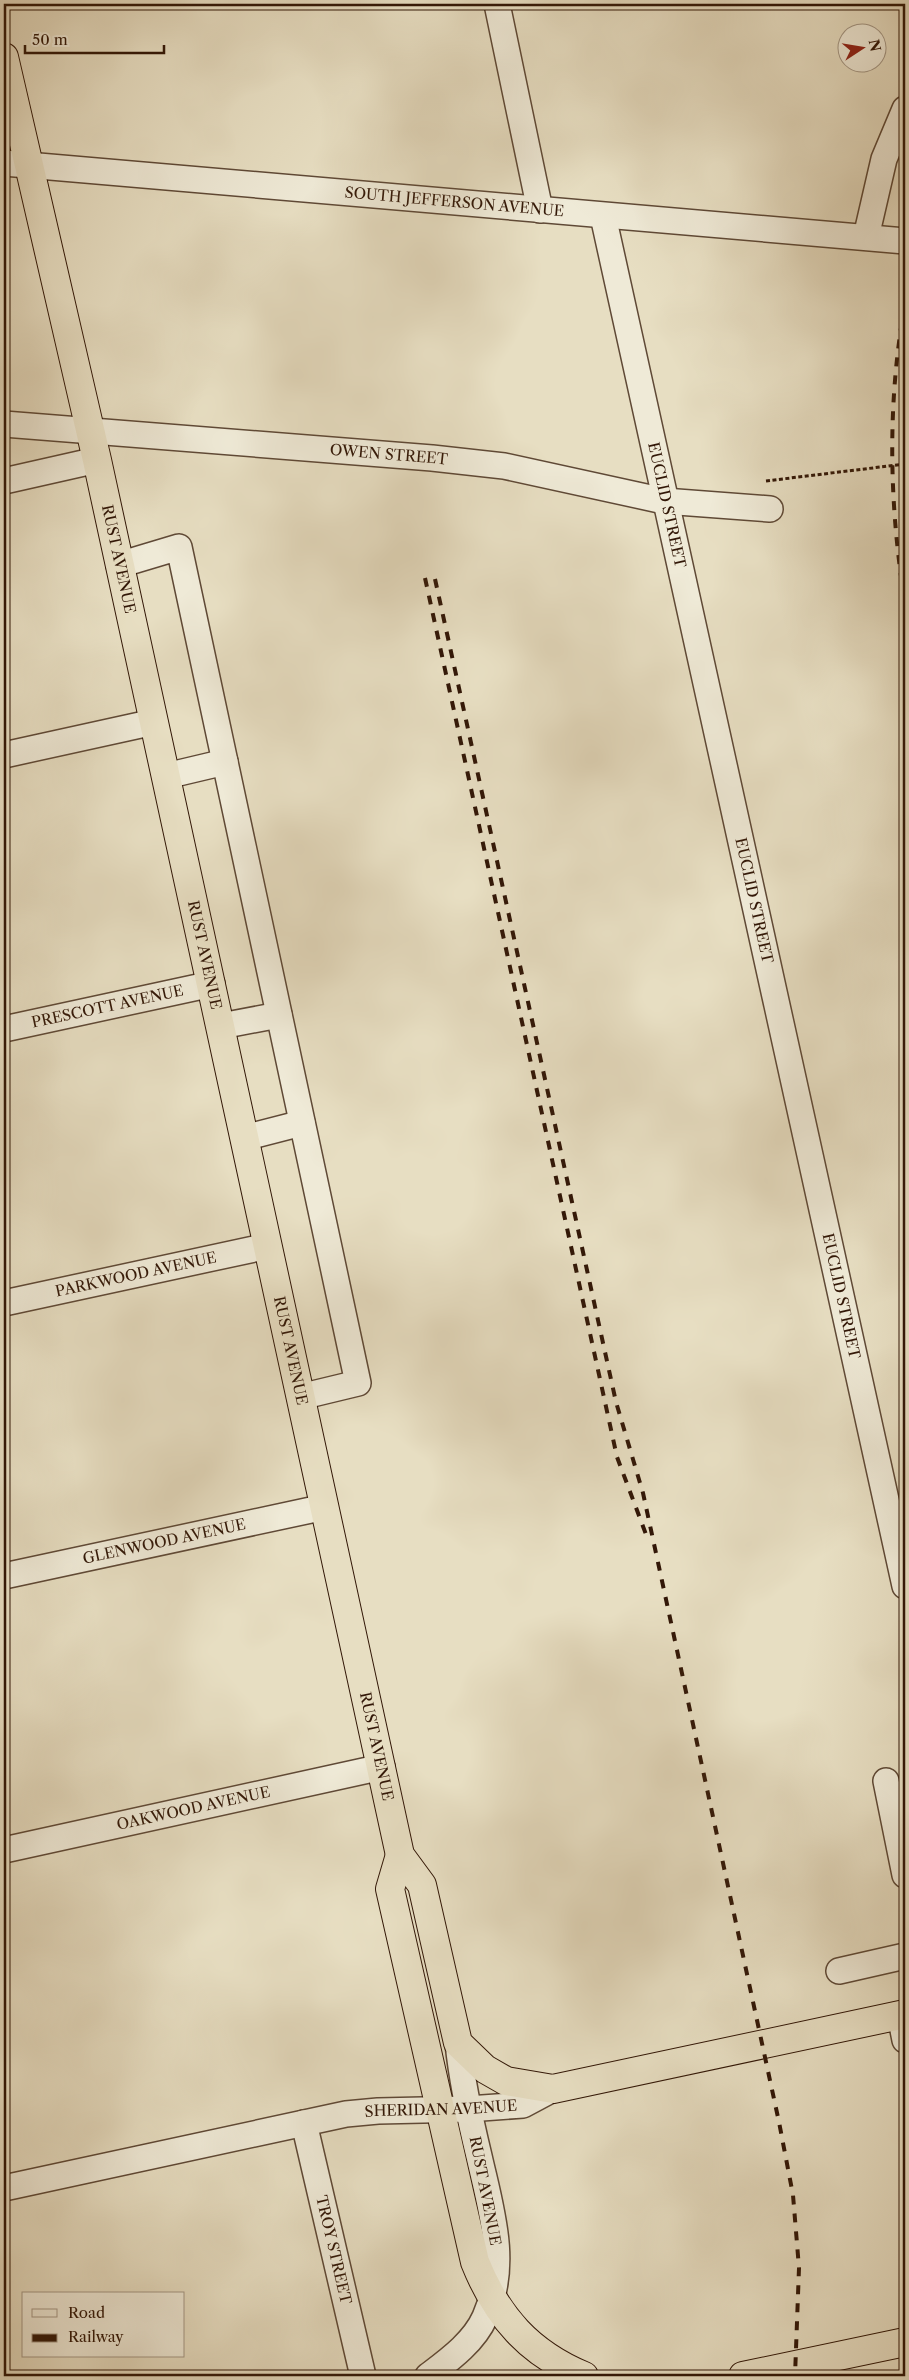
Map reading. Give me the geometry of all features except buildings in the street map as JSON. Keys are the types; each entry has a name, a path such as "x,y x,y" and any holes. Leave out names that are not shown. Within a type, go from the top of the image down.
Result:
{"highway":[{"name":"RUST AVENUE","path":"4,57 16,164 97,460 400,1855 422,1885 458,2043"},
{"name":"RUST AVENUE","path":"400,1855 390,1889 470,2243 482,2280 506,2321 523,2338 564,2368 584,2376"},
{"name":"SHERIDAN AVENUE","path":"553,2089 904,2023"},
{"path":"458,2043 485,2069 506,2081 553,2089"},
{"path":"744,2376 905,2342"}],"street":[{"path":"497,4 540,210"},
{"path":"866,237 884,159 905,109"},
{"name":"SOUTH JEFFERSON AVENUE","path":"16,164 905,241"},
{"name":"EUCLID STREET","path":"603,216 664,501 905,1586"},
{"name":"OWEN STREET","path":"4,424 432,458 495,465 664,501 770,509"},
{"path":"4,480 97,460"},
{"path":"119,565 179,547 358,1384 300,1398"},
{"path":"4,754 154,722"},
{"path":"166,776 225,762"},
{"name":"PRESCOTT AVENUE","path":"4,1029 212,984"},
{"path":"220,1026 279,1015"},
{"path":"244,1138 302,1124"},
{"name":"PARKWOOD AVENUE","path":"4,1303 268,1246"},
{"name":"GLENWOOD AVENUE","path":"4,1576 325,1507"},
{"name":"OAKWOOD AVENUE","path":"4,1850 382,1767"},
{"path":"886,1781 905,1875"},
{"path":"839,1971 905,1956"},
{"name":"RUST AVENUE","path":"428,2376 452,2357 474,2334 485,2318 497,2279 497,2244 468,2109 458,2043"},
{"name":"SHERIDAN AVENUE","path":"4,2188 346,2114 522,2105 553,2089"},
{"name":"TROY STREET","path":"304,2123 363,2376"}],"path":[{"path":"766,481 905,464"}],"railway":[{"path":"905,304 895,378 892,454 896,529 905,603"},
{"path":"425,578 617,1457 647,1537"},
{"path":"435,579 616,1402 643,1493 779,2122 793,2195 799,2268 795,2376"}]}
